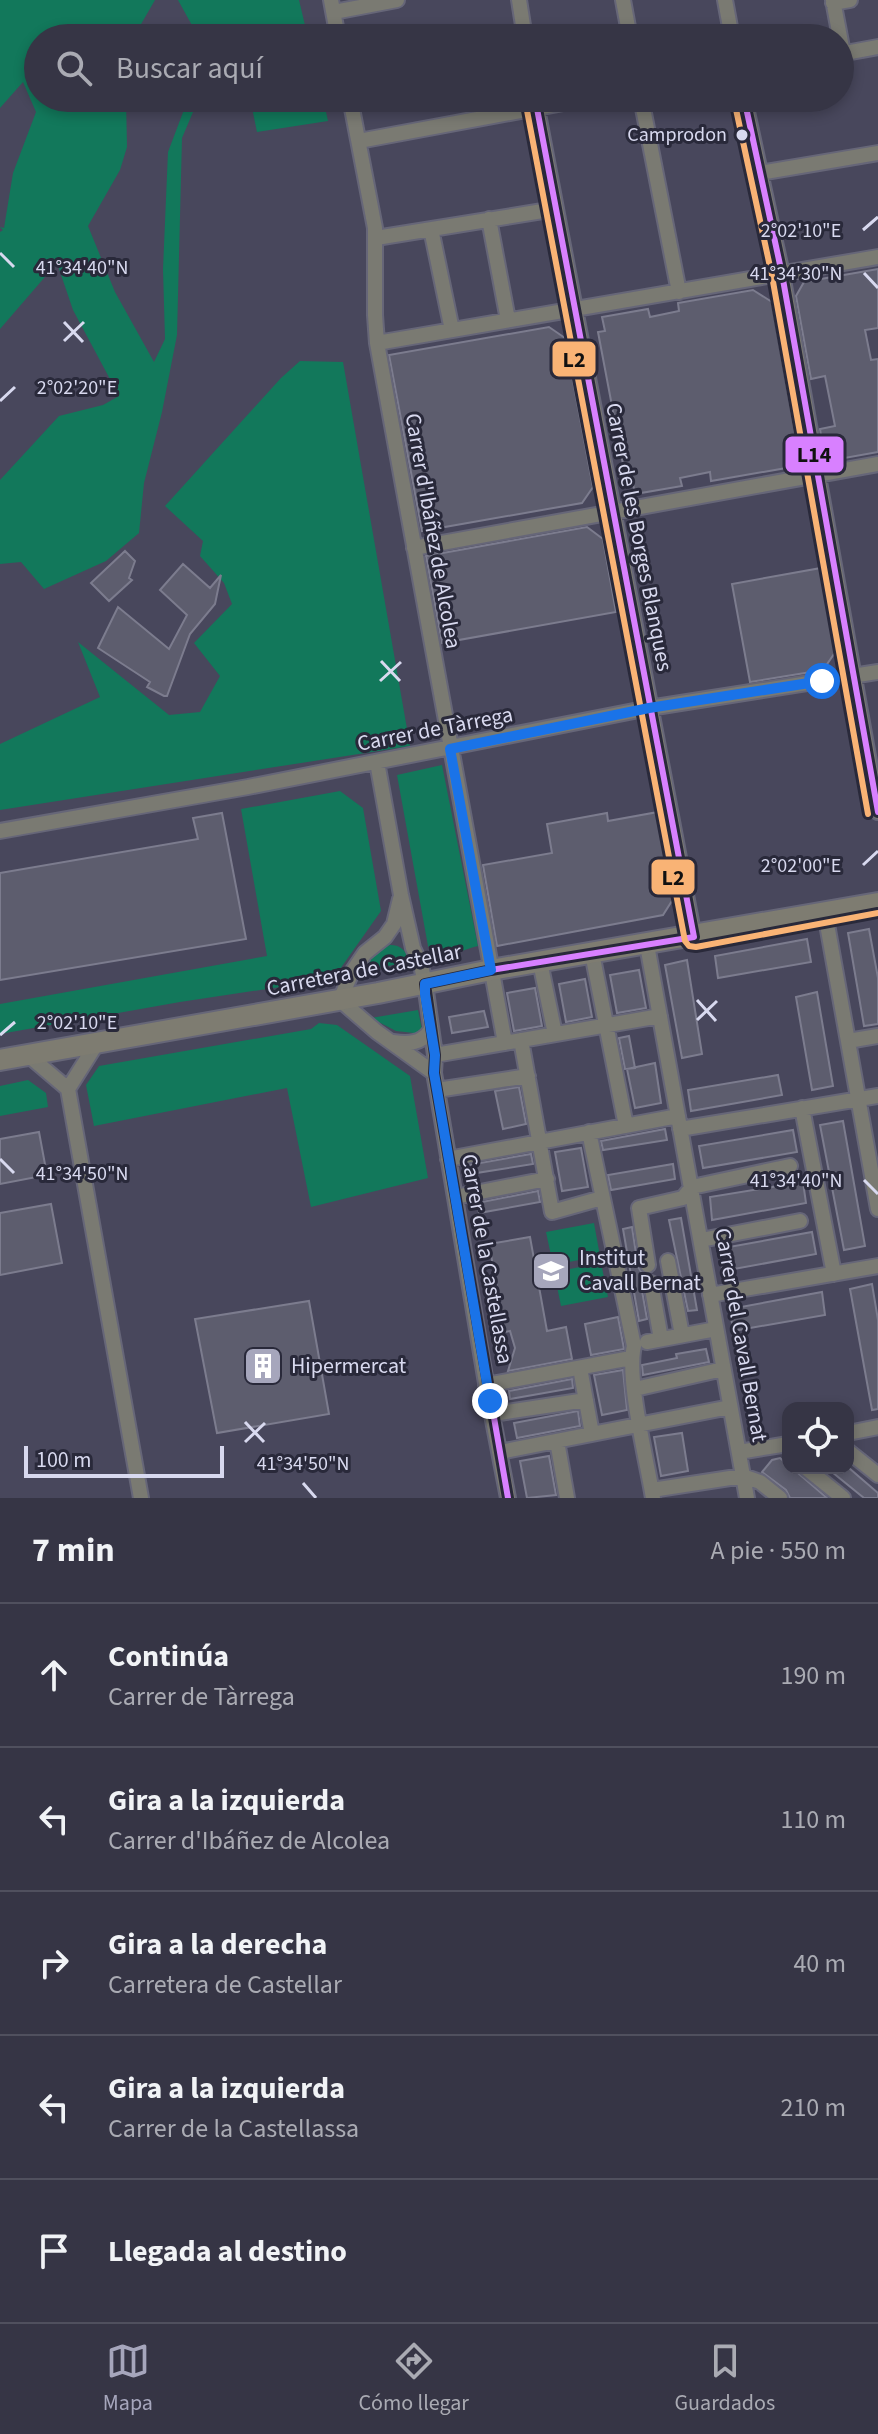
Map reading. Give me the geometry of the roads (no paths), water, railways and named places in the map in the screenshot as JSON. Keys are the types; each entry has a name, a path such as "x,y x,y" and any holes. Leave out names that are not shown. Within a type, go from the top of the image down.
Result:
{"street":[{"path":"332,6 397,0"},
{"path":"519,0 523,24"},
{"path":"623,0 627,24"},
{"path":"725,0 729,24"},
{"path":"837,24 833,2 850,0"},
{"path":"854,52 878,47"},
{"name":"Carrer d'Ibáñez de Alcolea","path":"353,112 376,238 374,302 377,343 505,1043"},
{"path":"359,141 493,112"},
{"name":"Carrer de les Borges Blanques","path":"537,112 694,937"},
{"path":"644,112 679,292"},
{"path":"747,112 782,274 878,812"},
{"path":"760,173 878,153"},
{"path":"376,238 555,209"},
{"path":"489,219 508,320"},
{"path":"431,229 452,330"},
{"path":"377,343 878,257"},
{"path":"414,548 878,464"},
{"name":"Carrer de Tàrrega","path":"0,831 450,749 649,708 878,672"},
{"name":"Carrer de la Castellassa","path":"377,762 401,895 425,984 435,1055 434,1073 508,1498"},
{"path":"401,895 394,924 385,937 365,953 352,972 340,1000 370,1027 434,1073"},
{"name":"Carretera de Castellar","path":"0,1060 878,903"},
{"path":"825,913 878,1209"},
{"path":"385,937 399,937 413,948"},
{"name":"Carrer del Cavall Bernat","path":"647,945 747,1498"},
{"path":"592,953 626,1126"},
{"path":"540,962 555,1034"},
{"path":"435,1055 660,1016"},
{"path":"393,1042 423,1040 430,1031"},
{"path":"848,1041 878,1036"},
{"path":"521,1040 552,1212 602,1198"},
{"path":"68,1089 97,1043"},
{"path":"28,1055 68,1089 141,1498"},
{"path":"437,1090 528,1076"},
{"path":"448,1159 626,1126 802,1108 878,1096"},
{"path":"802,1108 834,1274"},
{"path":"589,1132 634,1346 631,1358 652,1494 743,1476 760,1482 780,1498"},
{"path":"648,1265 639,1208 683,1198 692,1187 790,1166"},
{"path":"455,1197 547,1179"},
{"path":"701,1240 800,1221"},
{"path":"668,1261 682,1335"},
{"path":"710,1295 878,1266"},
{"path":"651,1283 654,1340 716,1329"},
{"path":"486,1385 631,1358"},
{"path":"580,1368 592,1434"},
{"path":"635,1389 723,1369"},
{"path":"493,1414 586,1400"},
{"path":"500,1452 730,1407"},
{"path":"854,1432 878,1427"},
{"path":"557,1441 567,1498"},
{"path":"739,1452 782,1448"},
{"path":"854,1456 878,1475"},
{"path":"813,1474 843,1498"}],"place":[{"name":"Camprodon","path":"742,135"},
{"name":"Institut Cavall Bernat","path":"551,1271"},
{"name":"Hipermercat","path":"263,1366"}]}
